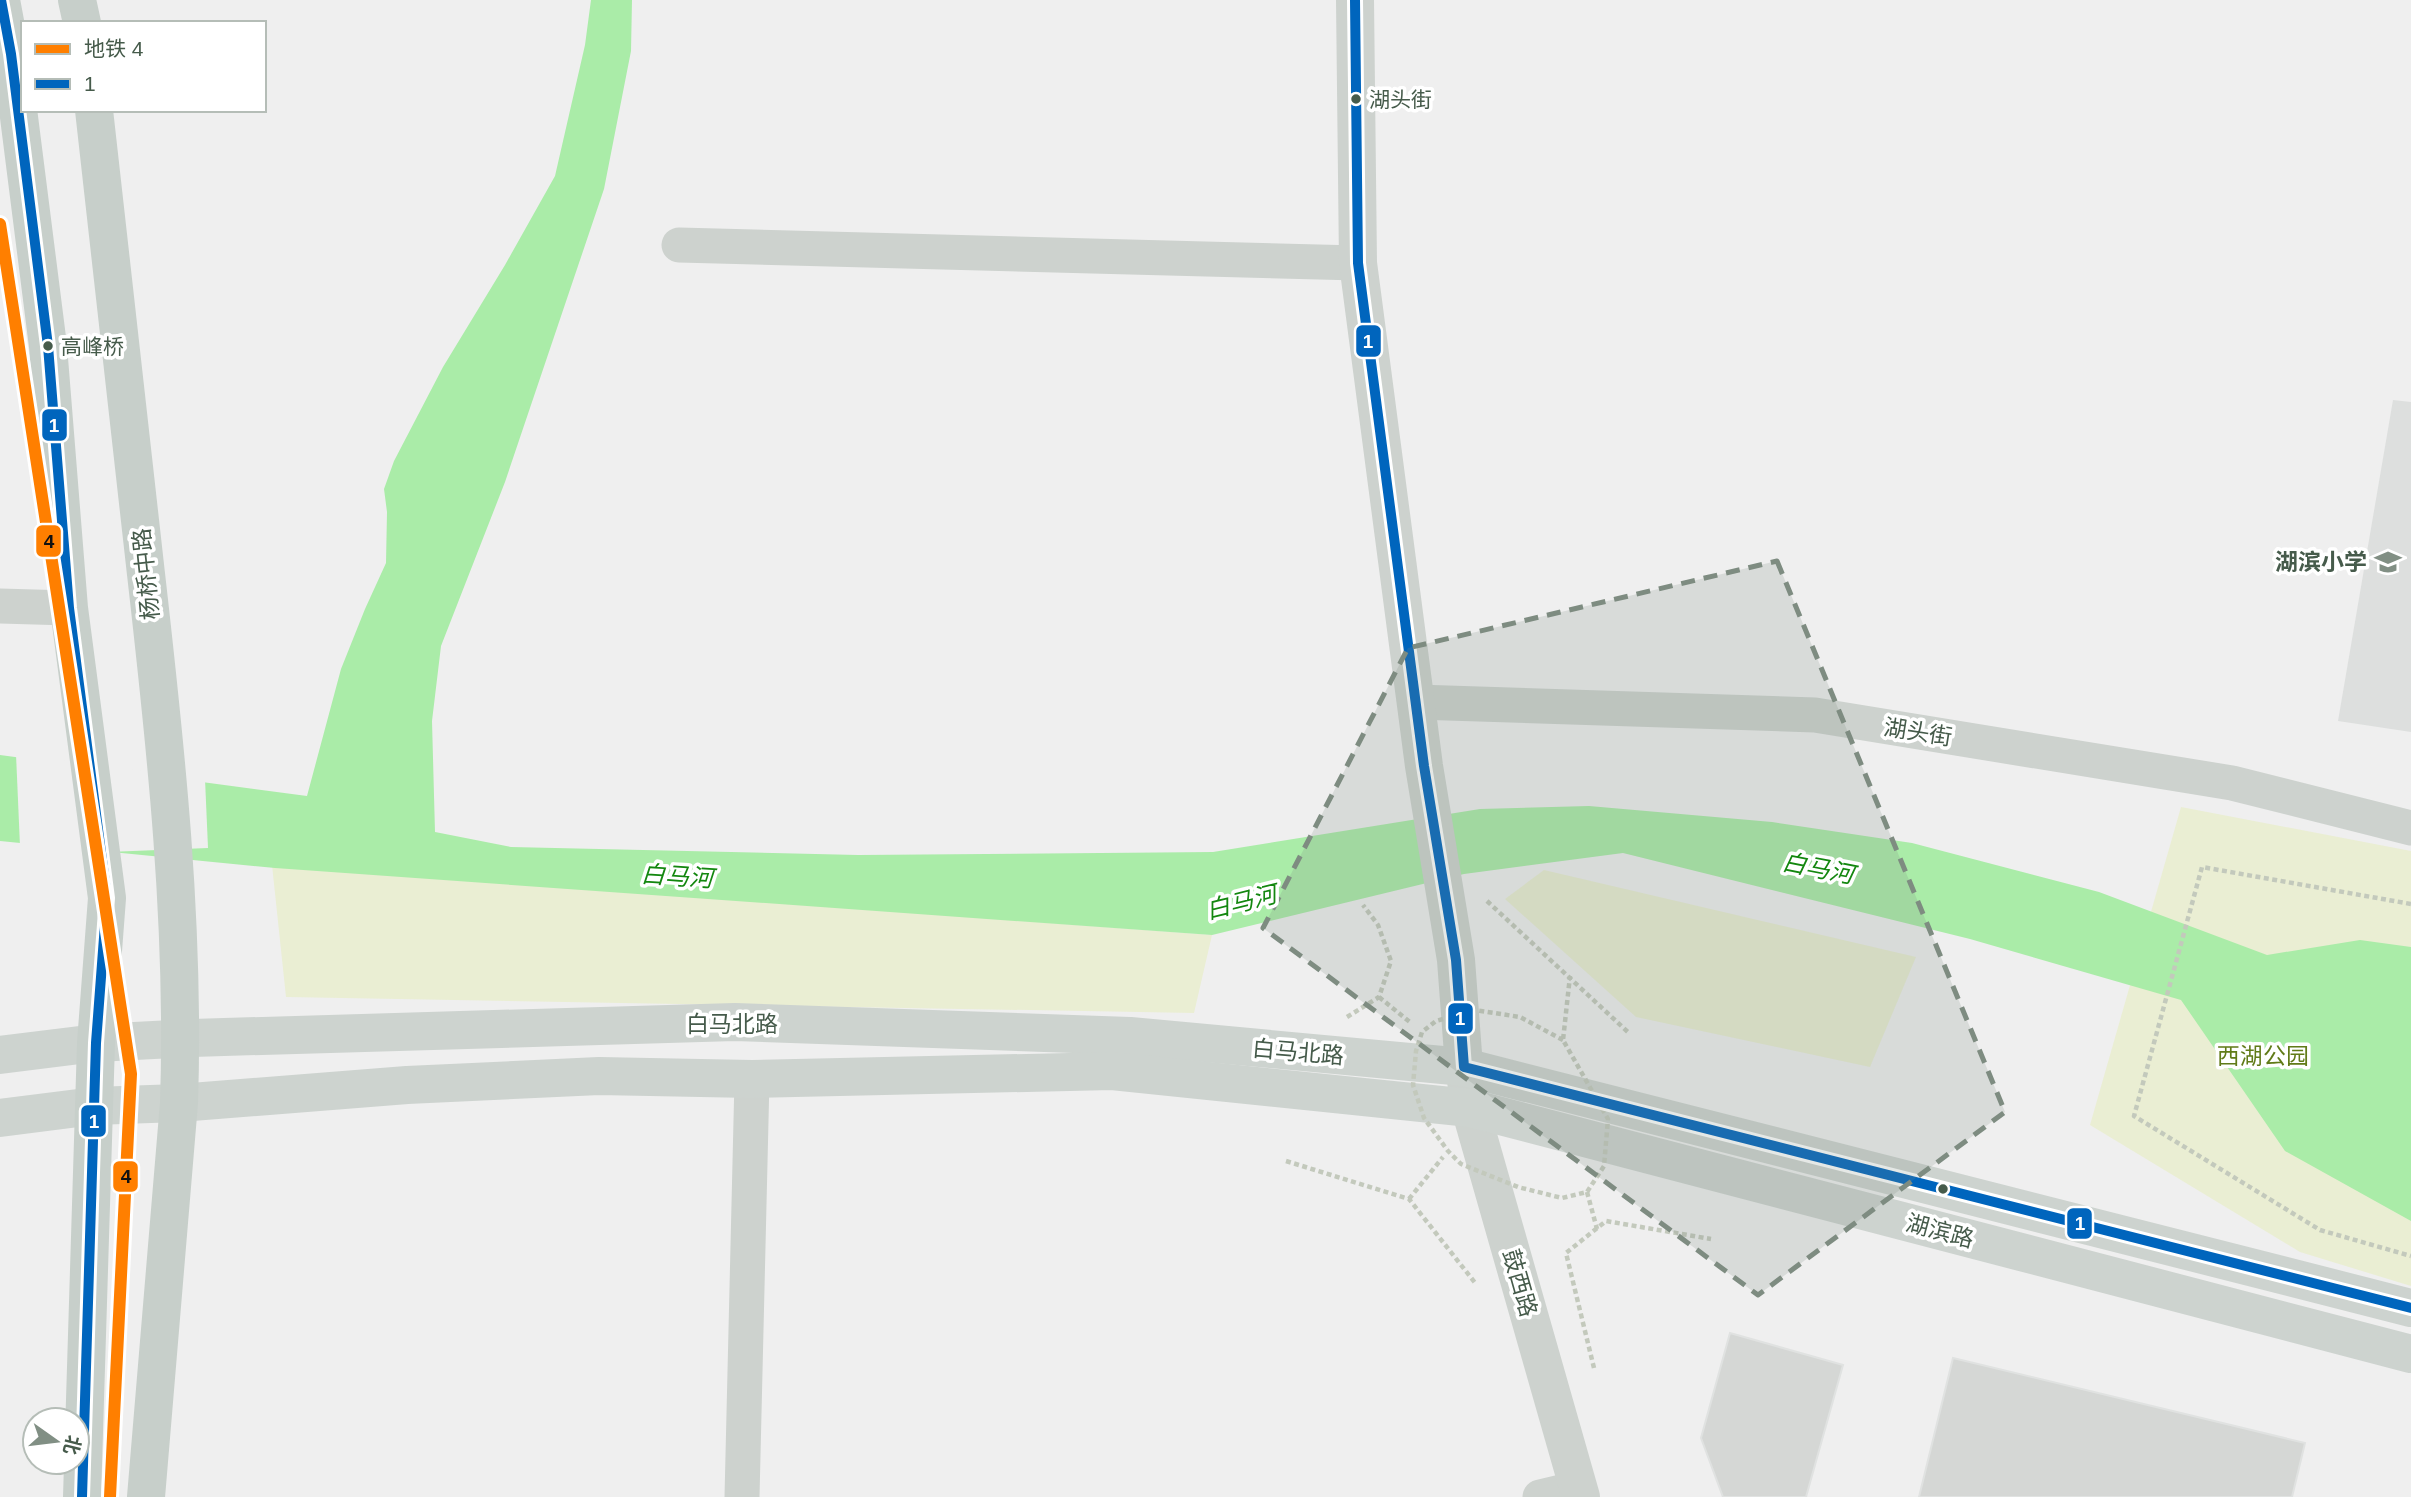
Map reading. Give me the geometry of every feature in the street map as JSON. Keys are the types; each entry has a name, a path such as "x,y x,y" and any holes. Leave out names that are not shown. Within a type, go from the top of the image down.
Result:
{"main road":[{"path":"1,0 6,54 48,346 69,608 107,898 96,1044 82,1497"},
{"path":"77,0 82,21"},
{"name":"杨桥中路","path":"93,112 162,717 179,930 181,1040 178,1103 146,1497"},
{"name":"白马北路","path":"0,1055 96,1044 314,1033 460,1032 735,1022 1130,1036 1464,1067"},
{"name":"湖滨路","path":"1464,1067 2411,1308"},
{"name":"湖滨路","path":"0,1118 94,1106 178,1103 407,1085 599,1076 752,1079 1112,1072 1470,1108 2411,1354"}],"street":[{"path":"1355,0 1358,263 1424,766 1456,960 1464,1067"},
{"path":"679,245 1358,263"},
{"path":"0,606 69,608"},
{"name":"湖头街","path":"1416,702 1815,715 2232,783 2411,828"},
{"name":"鼓西路","path":"1464,1067 1470,1108 1580,1492"},
{"path":"742,1497 752,1079"},
{"path":"1540,1497 1580,1492"}],"path":[{"path":"2411,904 2202,867 2134,1116 2320,1230 2411,1256"},
{"path":"1484,898 1630,1034"},
{"path":"1345,1019 1380,997 1391,961 1378,925 1363,905"},
{"path":"1563,1040 1570,976"},
{"path":"1380,997 1422,1032"},
{"path":"1475,1010 1520,1017 1563,1040 1608,1119 1604,1166 1587,1192 1562,1198 1518,1186 1461,1164 1424,1118 1413,1085 1416,1051 1422,1032 1436,1020 1475,1010"},
{"path":"1409,1199 1448,1151"},
{"path":"1286,1161 1409,1199 1476,1284"},
{"path":"1587,1192 1597,1229"},
{"path":"1594,1368 1566,1254 1606,1221 1711,1239"}],"highlighted area":[{"path":"1777,561 2005,1112 1758,1295 1263,928 1408,648"}],"shaded area":[{"name":"湖滨小学","path":"2393,400 2411,402 2411,732 2338,721"}],"green space":[{"name":"西湖公园","path":"2181,807 2411,851 2411,1286 2300,1252 2090,1125"},
{"path":"272,865 1212,935 1194,1013 286,997"},
{"path":"1544,870 1916,957 1870,1067 1636,1017 1505,899"}],"water":[{"name":"白马河","path":"591,0 632,0 631,51 604,189 505,482 441,646 432,721 435,832 511,847 858,855 1213,852 1480,809 1589,806 1772,822 1912,843 2099,892 2267,955 2360,940 2411,947 2411,1221 2285,1151 2181,1000 1970,939 1623,853 1464,874 1212,935 275,868 0,841 0,755 307,796 341,669 386,563 387,512 384,489 394,461 443,367 555,176 585,45"}],"pier":[{"path":"16,754 205,779 208,848 83,853 20,846"}],"building":[{"path":"1730,1333 1843,1365 1806,1497 1723,1497 1701,1438"},
{"path":"1953,1358 2305,1443 2292,1497 1919,1497"}],"metro line":[{"name":"4","path":"0,224 131,1074 110,1497"}],"transit line":[{"name":"1","path":"1,0 11,54 48,346 69,608 107,898 96,1043 82,1497"},
{"name":"1","path":"1355,0 1358,263 1424,766 1456,960 1464,1067 2411,1308"}],"place":[{"name":"湖头街","path":"1356,99"},
{"name":"高峰桥","path":"48,346"},
{"name":"湖滨小学","path":"2388,562"}]}
